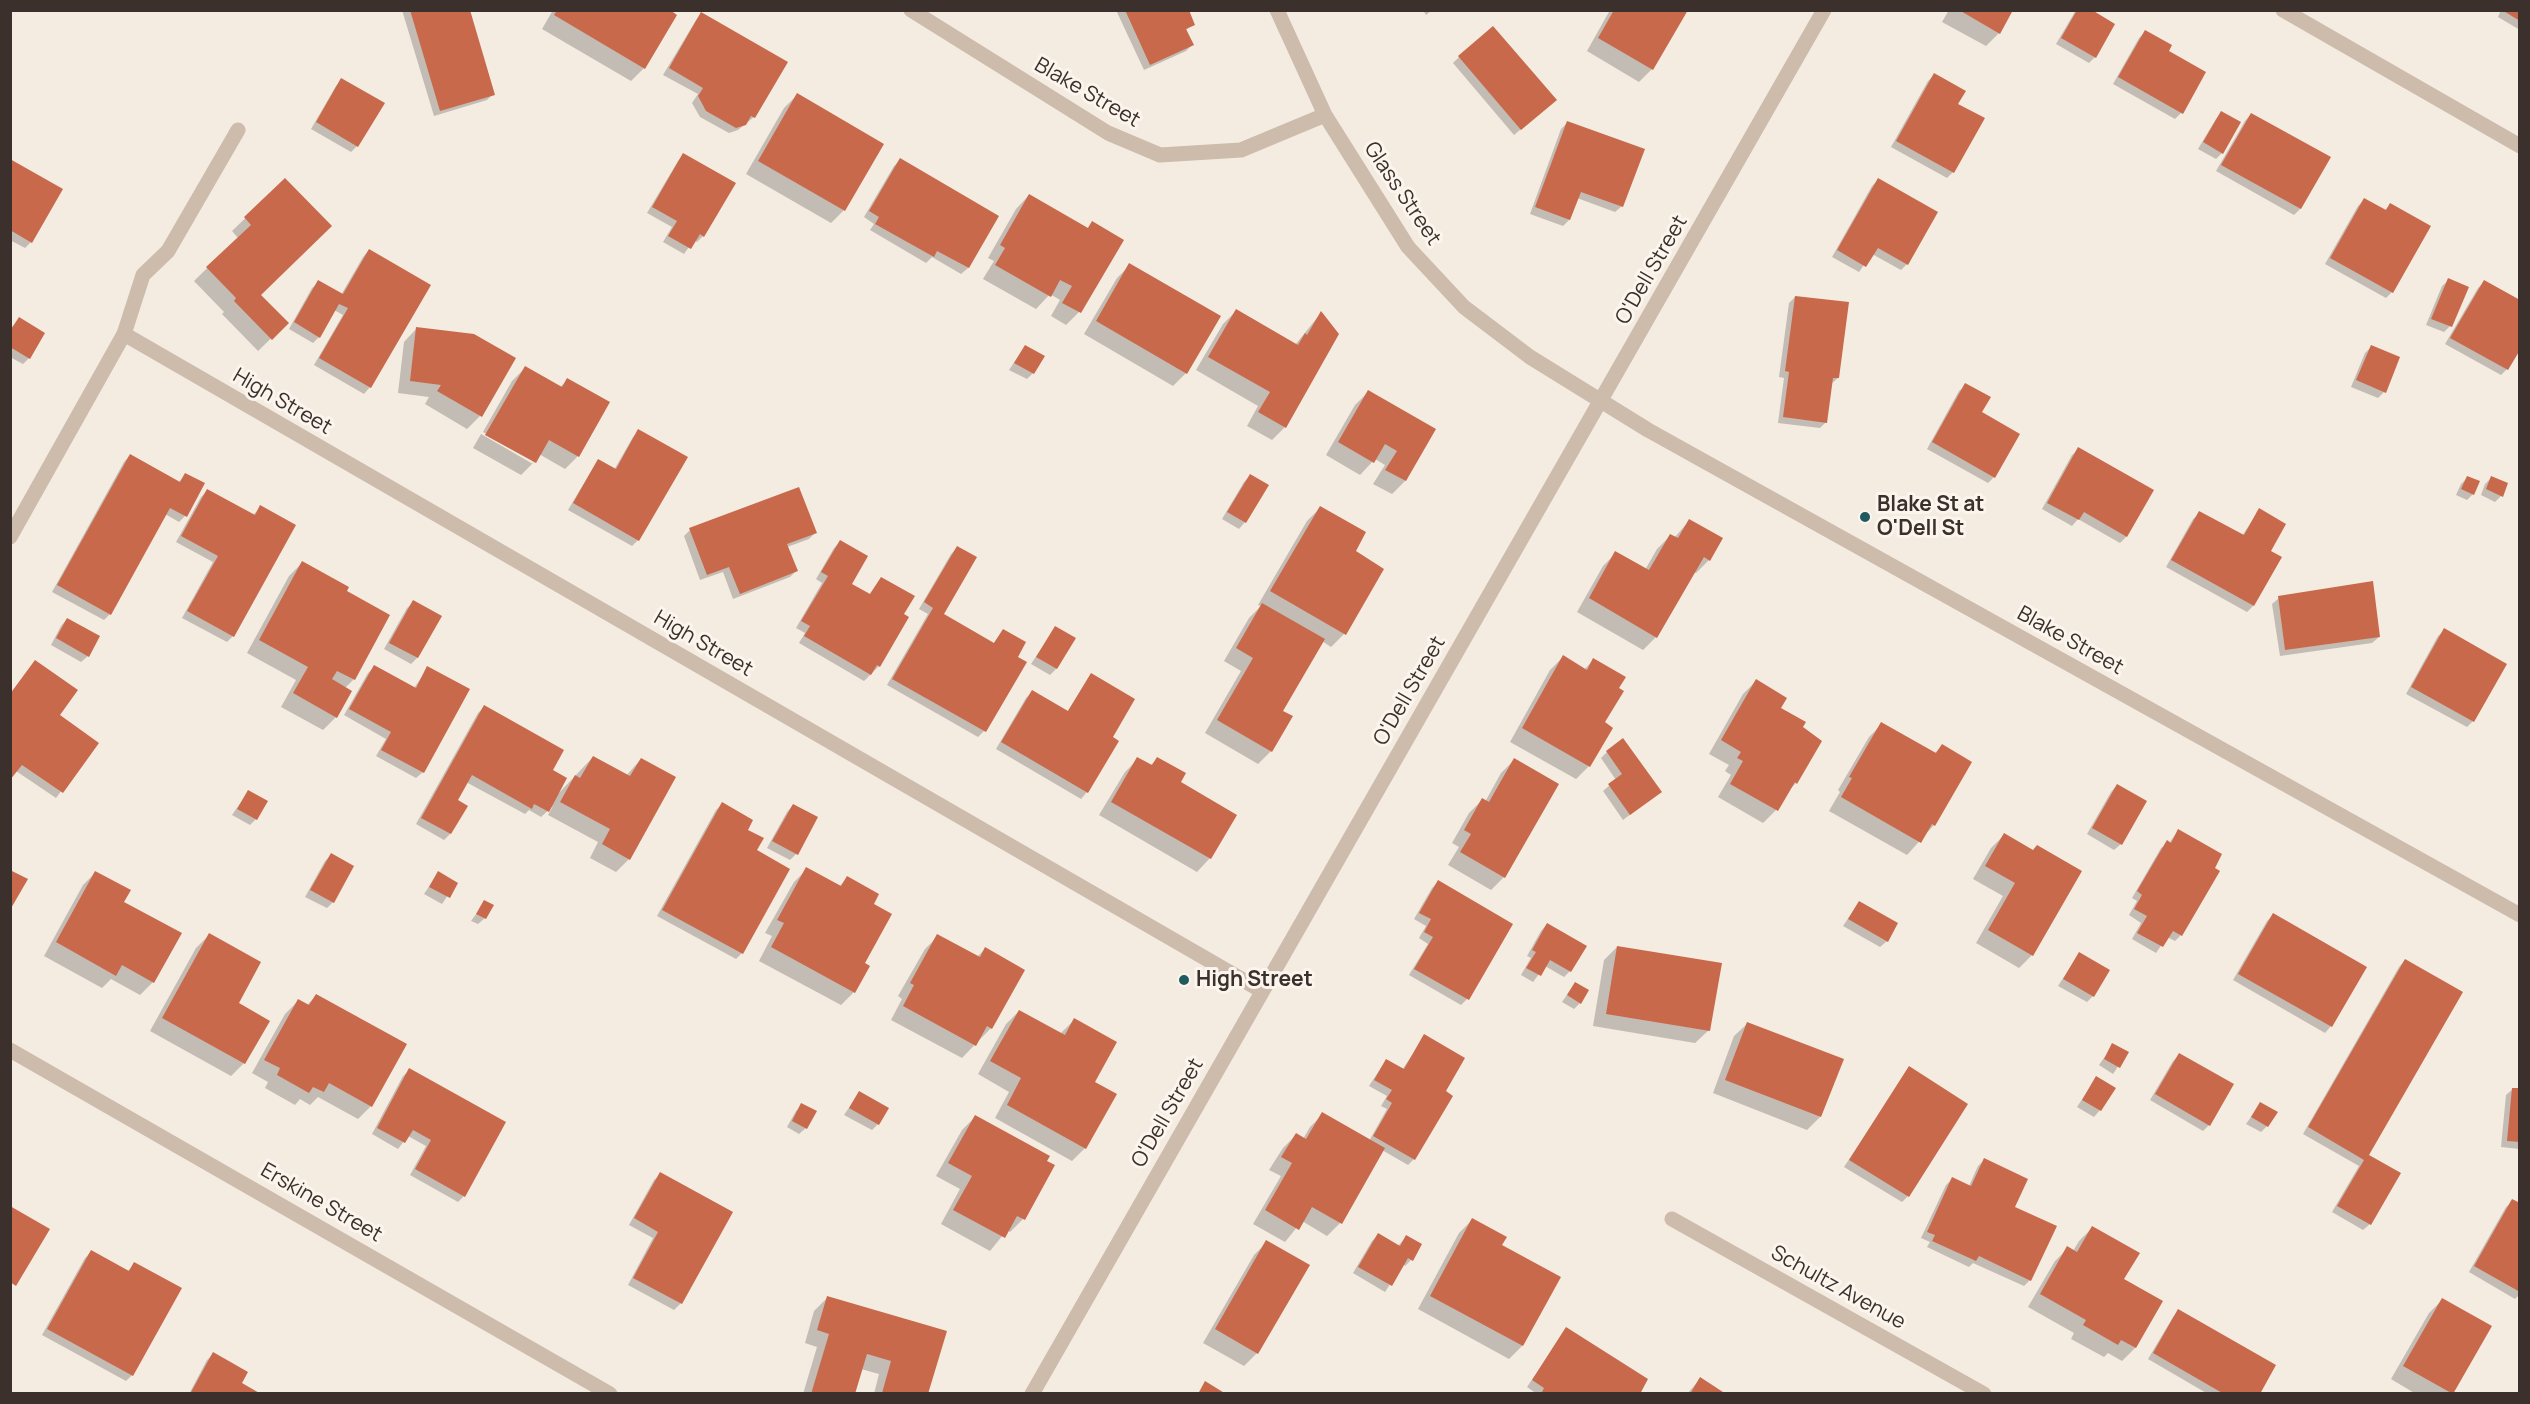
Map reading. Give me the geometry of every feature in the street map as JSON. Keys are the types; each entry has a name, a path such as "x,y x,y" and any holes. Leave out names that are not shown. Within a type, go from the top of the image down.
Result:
{"street":[{"name":"Blake Street","path":"911,10 1108,133 1160,155 1241,150 1325,115"},
{"name":"Glass Street","path":"1278,10 1325,115 1408,247 1464,308 1530,357 1601,401"},
{"name":"O'Dell Street","path":"1032,1394 1824,10"},
{"path":"2283,10 2520,146"},
{"path":"10,537 124,334 143,275 168,251 238,130"},
{"name":"High Street","path":"124,334 1262,991"},
{"name":"Blake Street","path":"1601,401 1659,436 2520,915"},
{"name":"Erskine Street","path":"10,1050 610,1394"},
{"name":"Schultz Avenue","path":"1672,1220 1984,1394"}],"building":[{"path":"410,10 470,10 495,95 440,111"},
{"path":"557,10 670,10 677,15 645,69 554,15"},
{"path":"1125,10 1189,10 1195,25 1186,29 1194,45 1150,65"},
{"path":"1614,10 1688,10 1653,70 1598,38"},
{"path":"1959,10 2013,10 2000,34"},
{"path":"2077,10 2092,10 2115,24 2096,58 2061,38"},
{"path":"2502,10 2520,10 2520,21"},
{"path":"701,12 788,62 755,118 751,116 746,125 736,128 706,111 698,96 703,88 669,68"},
{"path":"1493,26 1557,100 1521,130 1458,56"},
{"path":"2145,30 2172,45 2169,51 2206,72 2183,114 2118,77"},
{"path":"1934,73 1966,91 1958,104 1985,118 1954,173 1896,141"},
{"path":"341,78 385,103 358,147 316,122"},
{"path":"797,93 884,144 845,211 758,161"},
{"path":"2221,111 2241,122 2223,154 2203,142"},
{"path":"2251,113 2331,157 2301,209 2221,165"},
{"path":"1567,121 1645,149 1623,207 1581,192 1570,220 1535,207"},
{"path":"683,153 736,183 704,237 700,234 691,249 668,236 677,221 652,207"},
{"path":"900,158 999,216 969,268 937,251 934,257 875,224 879,217 869,211"},
{"path":"10,159 63,189 32,243 10,230"},
{"path":"285,178 332,226 261,295 289,323 272,340 234,301 236,298 206,267 251,225 244,217"},
{"path":"1878,178 1938,212 1908,265 1878,248 1866,267 1837,250"},
{"path":"1029,194 1088,228 1092,221 1124,240 1081,313 1062,303 1072,286 1060,280 1051,297 995,265 1005,248 1000,245"},
{"path":"2364,198 2386,210 2390,203 2431,226 2393,293 2330,258"},
{"path":"369,249 431,285 371,388 319,358 348,308 339,304 320,338 294,322 318,280 343,294"},
{"path":"1129,263 1221,316 1187,374 1096,321"},
{"path":"2448,278 2469,287 2452,327 2431,319"},
{"path":"2484,280 2520,300 2520,350 2508,370 2450,338"},
{"path":"1795,296 1849,302 1839,378 1833,378 1827,423 1783,417 1789,372 1785,371"},
{"path":"1236,309 1298,345 1305,333 1307,335 1321,311 1339,334 1286,428 1258,412 1270,392 1208,357"},
{"path":"19,317 45,333 30,359 10,347 10,331"},
{"path":"416,327 474,334 516,358 482,417 437,391 441,385 410,381"},
{"path":"1025,345 1045,356 1034,374 1014,363"},
{"path":"2371,345 2400,357 2386,393 2356,380"},
{"path":"525,366 562,387 567,378 610,402 579,457 549,440 536,463 485,435"},
{"path":"1965,383 1991,397 1982,412 2020,434 1995,478 1932,442"},
{"path":"1368,390 1436,429 1406,481 1385,470 1397,451 1385,444 1374,463 1338,442"},
{"path":"638,429 688,457 639,541 573,503 598,459 616,469"},
{"path":"2078,447 2154,490 2127,537 2084,512 2079,520 2047,503"},
{"path":"130,454 180,482 185,473 205,483 187,517 170,508 111,615 57,585"},
{"path":"1250,474 1269,485 1246,523 1227,512"},
{"path":"2467,476 2480,481 2474,495 2461,489"},
{"path":"2491,476 2508,483 2503,497 2486,489"},
{"path":"799,487 817,533 787,544 798,571 740,594 729,567 707,575 689,528"},
{"path":"207,489 255,515 260,505 296,525 234,637 187,611 218,556 181,536"},
{"path":"1320,506 1366,532 1356,551 1384,569 1346,635 1270,591"},
{"path":"2259,508 2286,524 2271,551 2282,557 2254,606 2171,560 2199,511 2244,535"},
{"path":"1689,519 1723,538 1710,561 1704,557 1657,638 1589,598 1615,551 1649,570 1670,534 1678,538"},
{"path":"840,540 868,556 852,584 870,594 881,577 915,596 904,614 909,617 880,667 877,665 871,675 804,636 810,626 801,621 828,576 821,572"},
{"path":"957,546 977,557 944,614 994,643 1003,629 1026,642 1018,657 1027,662 986,732 892,679 933,608 924,602"},
{"path":"302,561 349,587 347,591 390,615 355,680 337,671 332,679 352,691 337,718 293,693 308,667 259,640"},
{"path":"2373,581 2380,637 2285,650 2278,596"},
{"path":"413,600 442,616 418,658 389,643"},
{"path":"1262,603 1325,639 1283,711 1293,716 1272,752 1217,720 1253,658 1236,648"},
{"path":"67,618 100,636 89,657 56,638"},
{"path":"1055,626 1076,638 1057,669 1036,657"},
{"path":"2444,628 2507,664 2474,722 2411,687"},
{"path":"1563,655 1587,670 1593,658 1626,677 1619,688 1624,691 1605,722 1613,728 1590,767 1522,728"},
{"path":"35,660 78,690 60,715 99,743 63,793 22,765 10,780 10,694"},
{"path":"374,665 416,688 427,666 470,689 424,773 381,750 391,732 349,709"},
{"path":"1091,673 1135,699 1113,737 1119,741 1088,793 1001,742 1032,690 1068,711"},
{"path":"1756,679 1787,698 1781,708 1806,722 1803,727 1822,741 1778,811 1730,784 1743,761 1737,758 1741,752 1721,740"},
{"path":"484,705 564,750 553,770 567,778 549,812 534,804 532,809 472,775 458,800 468,806 451,834 421,818"},
{"path":"1881,722 1936,753 1942,744 1972,762 1935,826 1932,824 1921,843 1841,797 1852,778 1849,777"},
{"path":"1623,738 1662,792 1630,815 1608,784 1622,774 1606,751"},
{"path":"593,756 630,776 641,758 676,777 630,860 602,844 610,829 560,802 575,775 580,778"},
{"path":"1137,757 1152,765 1157,757 1186,773 1181,782 1237,815 1211,859 1111,802"},
{"path":"1514,758 1559,784 1505,878 1460,852 1471,834 1464,830 1482,798 1489,802"},
{"path":"2117,784 2147,801 2122,845 2092,828"},
{"path":"248,790 268,801 257,820 237,809"},
{"path":"722,802 753,820 748,830 764,838 757,850 790,869 743,954 662,910"},
{"path":"793,804 818,817 798,855 772,841"},
{"path":"2178,829 2222,854 2215,868 2220,871 2182,936 2173,931 2163,947 2137,933 2147,916 2134,909 2142,895 2137,891 2167,840 2171,843"},
{"path":"2004,833 2033,850 2037,845 2082,871 2033,956 1988,930 2015,883 1985,866"},
{"path":"331,853 354,866 334,903 310,890"},
{"path":"806,867 841,886 847,876 879,894 874,904 892,914 865,963 870,966 855,993 771,947 784,923 777,920"},
{"path":"10,870 28,879 10,910"},
{"path":"95,871 131,890 124,902 182,933 154,983 122,965 116,976 56,942"},
{"path":"438,871 458,883 450,898 429,887"},
{"path":"1438,880 1513,924 1469,1000 1414,969 1433,937 1424,932 1431,919 1419,913"},
{"path":"484,900 494,905 486,919 476,914"},
{"path":"1859,901 1898,923 1888,942 1848,919"},
{"path":"2273,913 2367,967 2332,1027 2238,974"},
{"path":"1547,923 1587,946 1571,972 1550,960 1541,976 1526,968 1536,952 1532,950"},
{"path":"209,933 261,962 239,1003 270,1021 245,1064 162,1018"},
{"path":"937,934 980,957 985,947 1025,970 992,1029 987,1026 976,1046 903,1006 914,985 910,983"},
{"path":"1617,946 1722,963 1710,1031 1606,1014"},
{"path":"2079,952 2110,970 2094,997 2063,979"},
{"path":"2405,959 2463,992 2369,1155 2401,1173 2371,1225 2337,1206 2364,1160 2308,1127"},
{"path":"1575,982 1589,990 1581,1004 1567,995"},
{"path":"316,994 407,1044 372,1107 329,1083 324,1092 313,1087 309,1093 277,1075 280,1068 264,1060 298,999 309,1005"},
{"path":"1019,1010 1065,1035 1074,1018 1117,1042 1095,1082 1117,1094 1086,1149 1007,1105 1021,1078 990,1061"},
{"path":"1747,1022 1844,1059 1821,1117 1725,1080"},
{"path":"1424,1034 1465,1058 1446,1091 1453,1096 1415,1160 1373,1136 1392,1103 1386,1099 1392,1090 1374,1080 1386,1059 1404,1069"},
{"path":"2112,1043 2129,1052 2120,1068 2104,1059"},
{"path":"2179,1053 2234,1084 2210,1126 2155,1094"},
{"path":"1909,1066 1968,1104 1909,1197 1849,1160"},
{"path":"409,1068 506,1122 465,1197 415,1169 431,1140 413,1130 405,1143 377,1128"},
{"path":"2096,1076 2116,1088 2101,1111 2082,1100"},
{"path":"2512,1088 2520,1088 2520,1142 2507,1141"},
{"path":"859,1091 889,1108 879,1125 849,1108"},
{"path":"2260,1102 2278,1112 2268,1127 2251,1117"},
{"path":"801,1103 817,1111 807,1129 792,1121"},
{"path":"1322,1112 1385,1148 1342,1224 1312,1207 1299,1230 1265,1210 1292,1163 1281,1157 1296,1133 1306,1139"},
{"path":"975,1115 1050,1156 1047,1161 1055,1165 1025,1220 1017,1216 1005,1238 953,1210 972,1176 948,1163"},
{"path":"1984,1158 2028,1179 2015,1207 2057,1226 2031,1281 1979,1256 1976,1261 1932,1241 1935,1235 1927,1232 1952,1177 1971,1186"},
{"path":"660,1172 733,1212 682,1304 633,1278 658,1232 634,1218"},
{"path":"2512,1199 2520,1203 2520,1292 2474,1266"},
{"path":"10,1206 50,1229 16,1286 10,1282"},
{"path":"1472,1218 1507,1237 1502,1245 1561,1277 1523,1346 1430,1296"},
{"path":"2092,1226 2140,1253 2124,1279 2163,1301 2136,1348 2121,1340 2118,1345 2083,1325 2086,1320 2040,1294 2067,1246 2077,1252"},
{"path":"1378,1233 1400,1246 1406,1235 1422,1244 1413,1261 1408,1258 1392,1286 1358,1267"},
{"path":"1266,1240 1310,1265 1258,1354 1215,1329"},
{"path":"91,1250 129,1271 134,1262 182,1288 133,1376 47,1329"},
{"path":"827,1296 947,1331 928,1394 882,1393 891,1361 867,1354 855,1394 811,1394 829,1334 817,1330"},
{"path":"2442,1298 2492,1326 2453,1394 2403,1366"},
{"path":"2178,1309 2276,1365 2260,1394 2224,1394 2153,1353"},
{"path":"1566,1327 1648,1379 1640,1394 1541,1394 1544,1388 1532,1380"},
{"path":"213,1352 248,1372 242,1383 261,1394 190,1394"},
{"path":"1700,1377 1726,1394 1690,1394"},
{"path":"1205,1381 1226,1394 1198,1394"}],"place":[{"name":"Blake St at O'Dell St","path":"1865,517"},
{"name":"High Street","path":"1184,980"}]}
